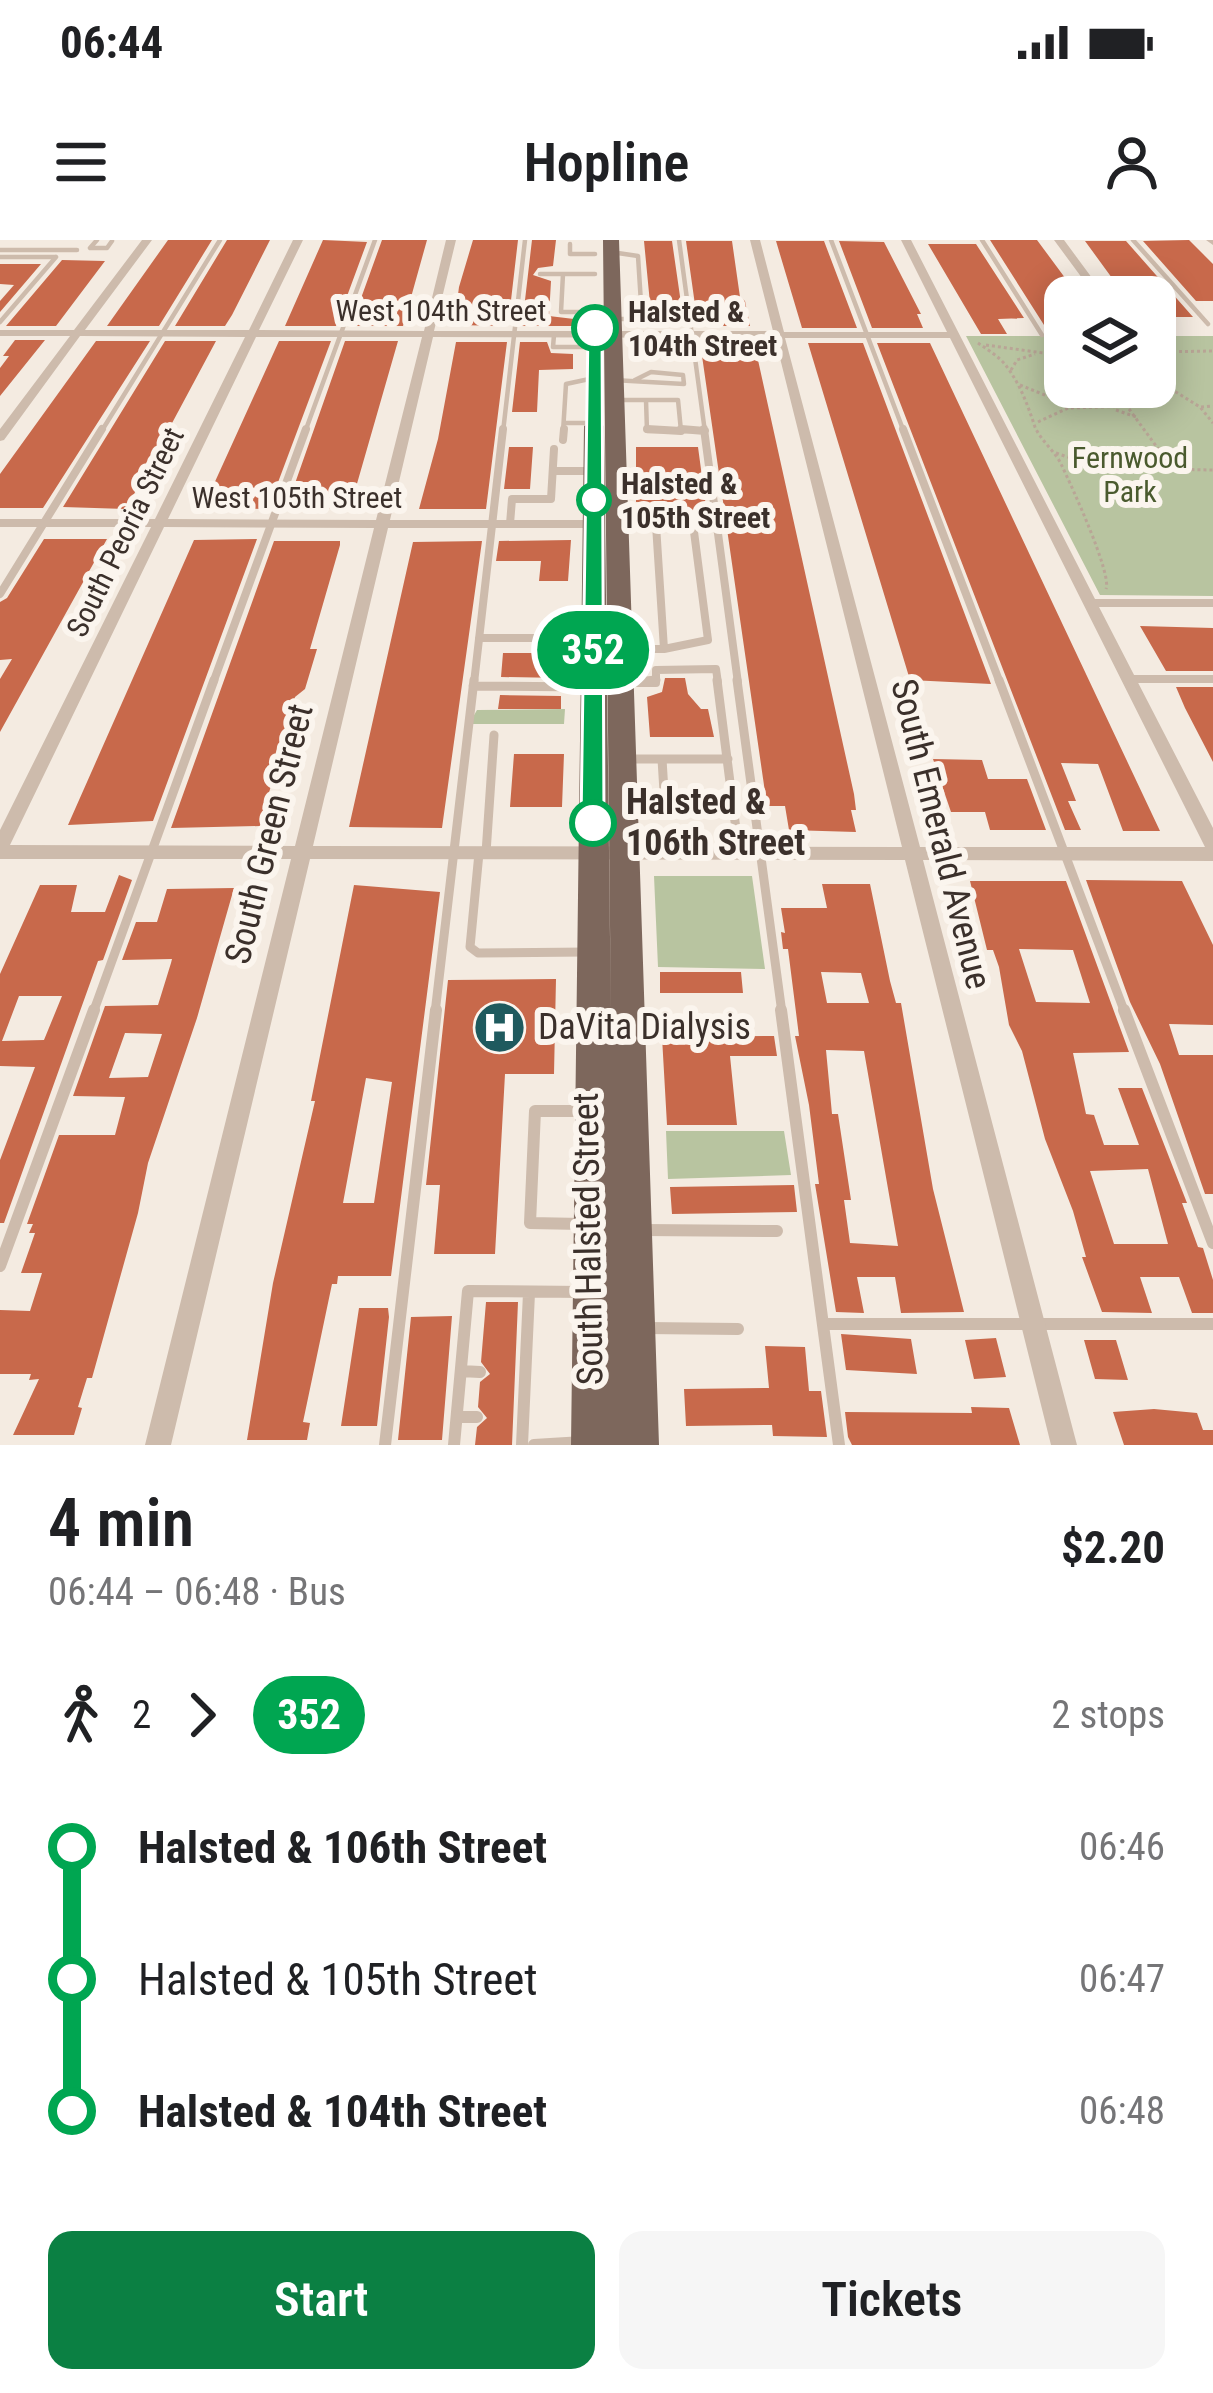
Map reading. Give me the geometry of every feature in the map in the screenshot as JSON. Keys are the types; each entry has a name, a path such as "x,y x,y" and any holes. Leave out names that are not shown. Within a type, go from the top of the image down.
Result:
{"main road":[{"name":"South Halsted Street","path":"603,247 595,274 614,385 605,524 608,853 632,1229 638,1445"},
{"name":"South Halsted Street","path":"602,329 603,247"},
{"name":"South Halsted Street","path":"605,524 594,471 594,423 614,385"},
{"name":"South Halsted Street","path":"593,1443 592,952 622,758 607,685"}],"street":[{"path":"0,437 147,240"},
{"name":"South Peoria Street","path":"0,850 298,240"},
{"name":"South Green Street","path":"158,1445 451,240"},
{"name":"South Emerald Avenue","path":"755,240 1064,1445"},
{"path":"0,850 1064,854 1213,850 906,240"},
{"path":"1059,240 1086,276"},
{"name":"West 104th Street","path":"0,333 554,334 602,329 640,335 953,335"},
{"name":"West 105th Street","path":"0,523 605,524"},
{"path":"1089,603 1213,603"}],"lane":[{"path":"97,240 90,248 107,248 112,241"},
{"path":"0,594 220,240"},
{"path":"0,1266 375,240"},
{"path":"385,1445 525,240"},
{"path":"679,240 839,1445"},
{"path":"830,240 1213,1243"},
{"path":"982,240 1042,335"},
{"path":"1133,240 1208,324"},
{"path":"563,274 560,312 602,329 642,319 638,256 603,247 570,254 570,244"},
{"path":"0,253 76,250"},
{"path":"0,253 56,256 0,322"},
{"path":"540,274 595,274"},
{"path":"640,335 640,345 677,345"},
{"path":"563,440 566,384 647,387 684,384 683,375 673,372 644,373 614,385"},
{"path":"614,385 646,400 678,400 682,430"},
{"path":"646,400 647,431 705,431"},
{"path":"565,423 594,423"},
{"path":"510,524 512,499 551,499 554,449"},
{"path":"553,471 594,471"},
{"path":"479,638 664,649 708,640 693,524 656,525 664,649"},
{"path":"473,686 656,683 656,670 716,669 739,853"},
{"path":"1128,679 1213,679"},
{"path":"494,735 470,947 478,953 592,952"},
{"path":"622,758 728,759"},
{"path":"662,759 665,808 733,808"},
{"path":"593,1111 535,1111 530,1223 593,1224"},
{"path":"632,1229 777,1231"},
{"path":"454,1445 467,1292 594,1292"},
{"path":"522,1445 519,1332 529,1292"},
{"path":"824,1324 1213,1324"},
{"path":"635,1328 738,1329"},
{"path":"464,1332 482,1332"},
{"path":"460,1371 480,1372"},
{"path":"506,1415 523,1415"},
{"path":"457,1417 477,1417"},
{"path":"534,1445 593,1443"}],"path":[{"path":"1043,354 975,342 1012,371 1055,453 1109,573 1105,590"},
{"path":"1176,352 1213,351"},
{"path":"1012,371 1017,360 1043,354"},
{"path":"1019,385 1044,395"},
{"path":"1176,395 1200,407 1213,423"},
{"path":"1018,426 1036,424 1054,412 1131,406 1174,470"},
{"path":"1200,407 1213,406"},
{"path":"1108,409 1136,417"},
{"path":"1055,453 1099,468 1213,470"}],"green space":[{"name":"Fernwood Park","path":"966,336 1044,336 1044,408 1176,408 1176,336 1213,336 1213,596 1100,595"},
{"path":"565,709 564,724 469,724 477,710"},
{"path":"654,876 752,876 765,969 658,967"},
{"path":"666,1131 784,1131 791,1175 668,1179"}],"building":[{"path":"168,240 212,240 159,326 107,326"},
{"path":"227,240 270,240 232,315 225,326 175,326"},
{"path":"323,240 367,242 336,326 285,326"},
{"path":"382,240 427,240 403,326 351,326"},
{"path":"473,240 518,240 508,326 454,325"},
{"path":"532,240 556,240 553,266 538,268 533,275 551,281 549,316 574,319 574,326 522,326"},
{"path":"990,240 1037,240 1064,276 1044,276 1044,325"},
{"path":"1189,240 1213,264 1213,301 1196,301 1143,241"},
{"path":"644,241 672,241 684,324 652,324"},
{"path":"686,241 732,241 740,297 750,326 698,326"},
{"path":"776,241 824,241 857,328 802,328"},
{"path":"839,241 884,242 921,314 917,314 923,328 872,328"},
{"path":"1085,241 1126,241 1157,276 1111,276"},
{"path":"928,244 976,244 1024,318 998,319 1007,334 981,334"},
{"path":"62,260 105,261 56,326 6,326"},
{"path":"0,264 41,264 0,312 0,301 14,285 0,284"},
{"path":"1176,298 1193,317 1176,317"},
{"path":"15,340 45,340 0,396 0,368 9,356 3,356"},
{"path":"96,341 150,341 43,508 0,508 0,474"},
{"path":"165,341 216,341 126,509 63,507"},
{"path":"279,341 331,341 268,509 203,508"},
{"path":"345,341 398,341 350,508 286,509"},
{"path":"456,342 507,342 486,509 419,509 438,439"},
{"path":"520,342 547,342 551,353 573,354 573,369 539,370 537,412 512,412"},
{"path":"700,342 754,342 854,794 856,810 851,810 856,832 789,830 785,806 767,806"},
{"path":"808,343 863,343 991,684 910,680"},
{"path":"877,343 930,343 1160,831 1123,831 1098,764 1061,763 1076,801 1068,801 1081,830 1065,830"},
{"path":"509,447 533,447 530,489 504,489"},
{"path":"636,447 698,447 707,514 644,513 644,502 636,502"},
{"path":"44,539 107,539 0,732 0,679 12,659 0,660 0,602"},
{"path":"257,539 153,821 68,825 194,540"},
{"path":"571,540 568,581 539,581 541,561 496,561 499,541"},
{"path":"274,541 340,541 340,545 310,649 317,649 305,689 295,697 260,826 171,828"},
{"path":"482,541 442,828 349,827 413,542"},
{"path":"1140,626 1213,628 1213,671 1166,671"},
{"path":"503,653 563,653 562,678 501,677"},
{"path":"665,678 685,678 688,694 701,709 708,709 714,737 650,737 647,697 662,692"},
{"path":"1176,687 1213,687 1213,762 1185,708"},
{"path":"500,695 561,696 561,709 498,709"},
{"path":"514,754 564,754 562,807 510,807"},
{"path":"933,759 982,760 988,779 1027,779 1046,830 990,830 985,812 951,812"},
{"path":"119,875 132,880 4,1223 0,1223 0,1160 35,1067 0,1066 0,974 40,885 77,885 71,912 105,912","holes":["19,996 62,996 44,1040 2,1041"]},
{"path":"1086,880 1182,881 1213,945 1213,1025 1169,1024 1179,1055 1213,1055 1213,1194 1205,1194 1160,1064 1130,1002"},
{"path":"970,881 1066,881 1129,1052 1073,1053 1086,1114 1094,1115 1104,1145 1139,1145 1118,1088 1142,1088 1187,1203 1182,1203 1198,1247 1203,1248 1213,1280 1213,1313 1192,1313 1179,1277 1140,1277 1152,1313 1102,1312 1082,1257 1086,1257 1073,1211 1045,1139 1022,1051 1009,1025 999,967 993,950 987,950","holes":["1019,949 1073,950 1090,1003 1036,1002","1148,1169 1168,1244 1114,1244 1090,1171"]},
{"path":"822,884 870,884 890,981 896,1003 901,1003 933,1189 964,1312 901,1313 895,1277 857,1277 864,1313 836,1312 815,1184 819,1184 809,1105 795,1036 799,1036 788,949 783,949 781,932 785,933 781,908 827,908","holes":["821,972 861,973 869,1003 827,1003","826,1050 864,1051 898,1246 850,1243 844,1200 851,1200 838,1114 832,1114"]},
{"path":"354,885 440,892 391,1276 338,1276 337,1284 332,1284 303,1422 310,1423 307,1440 247,1440 273,1283 315,1101 311,1101","holes":["366,1078 392,1082 374,1203 343,1203"]},
{"path":"234,888 148,1163 74,1435 13,1435 39,1379 29,1380 31,1374 0,1374 0,1310 30,1311 42,1273 21,1273 35,1233 29,1233 33,1224 27,1224 59,1135 115,1135 125,1097 73,1096 105,1006 158,1005 172,959 122,960 136,922 157,922 167,889","holes":["125,1033 162,1034 148,1077 109,1078"]},
{"path":"660,972 741,972 743,993 660,993"},
{"path":"556,979 554,1074 505,1074 495,1254 434,1254 440,1185 426,1185 448,980"},
{"path":"774,1036 777,1056 730,1056 737,1125 667,1125 662,1037"},
{"path":"794,1185 797,1212 672,1214 670,1187"},
{"path":"486,1302 518,1302 512,1445 475,1445 477,1427 487,1418 478,1407 480,1382 490,1374 481,1362"},
{"path":"359,1308 388,1308 377,1426 341,1426"},
{"path":"452,1316 442,1440 398,1440 411,1317"},
{"path":"841,1334 911,1339 917,1374 846,1370"},
{"path":"996,1338 1006,1377 974,1379 965,1340"},
{"path":"1084,1340 1116,1340 1128,1380 1095,1379"},
{"path":"765,1346 805,1347 809,1391 821,1391 827,1437 773,1436 772,1425 686,1426 684,1389 769,1388"},
{"path":"971,1407 1009,1408 1020,1445 852,1445 848,1437 845,1412 972,1413"},
{"path":"1113,1412 1197,1413 1203,1430 1213,1430 1213,1445 1124,1445"}],"bus line":[{"name":"352","path":"593,823 595,328"}],"place":[{"name":"Halsted & 104th Street","path":"595,328"},
{"name":"Halsted & 105th Street","path":"594,500"},
{"name":"Halsted & 106th Street","path":"593,823"},
{"name":"DaVita Dialysis","path":"499,1027"}]}
